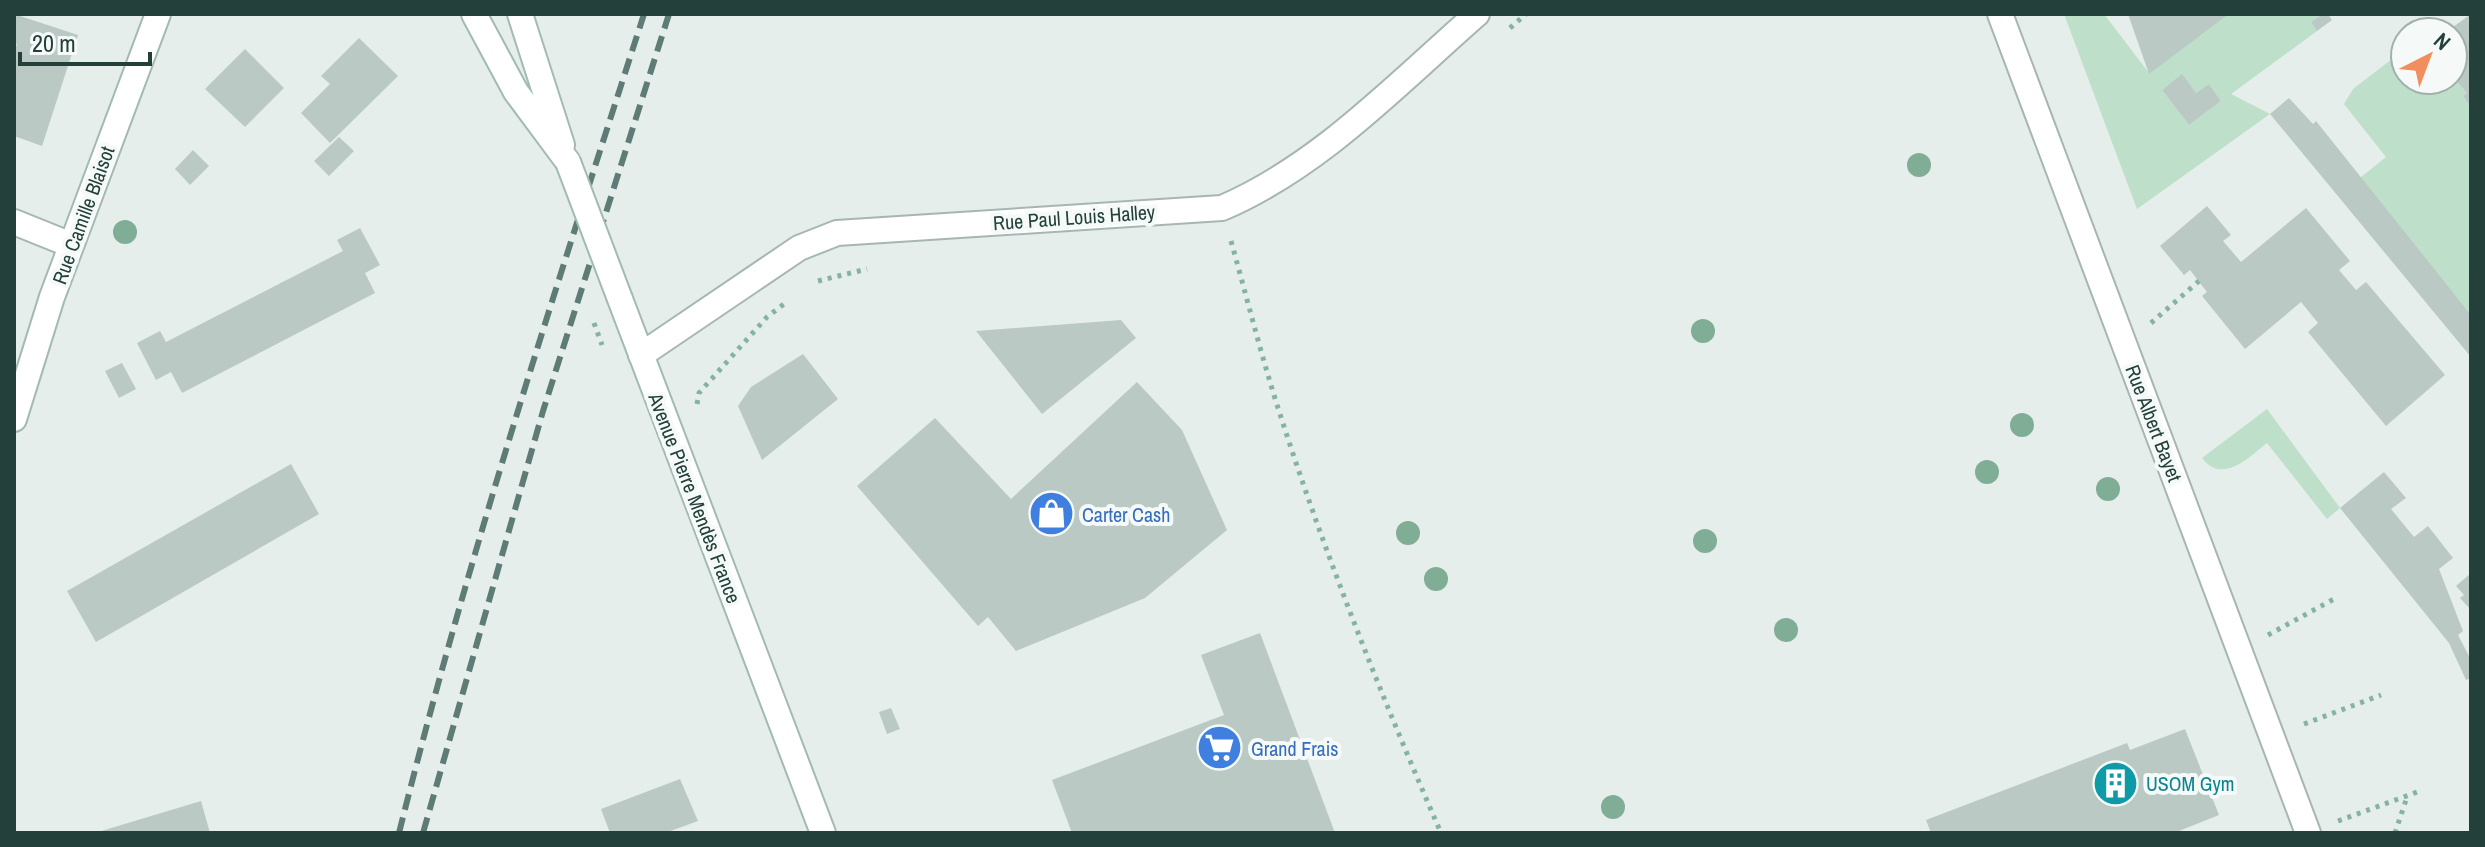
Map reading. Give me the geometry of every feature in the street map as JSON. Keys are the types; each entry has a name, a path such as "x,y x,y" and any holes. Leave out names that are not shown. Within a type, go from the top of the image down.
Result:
{"street":[{"name":"Rue Camille Blaisot","path":"14,419 71,245 158,14"},
{"name":"Avenue Pierre Mendès France","path":"474,14 516,92 568,162"},
{"name":"Avenue Pierre Mendès France","path":"520,14 568,162 823,833"},
{"name":"Rue Paul Louis Halley","path":"641,355 799,248 837,233 1222,208 1260,190 1309,158 1477,14"},
{"name":"Rue Albert Bayet","path":"2000,14 2125,346 2319,829"},
{"path":"14,222 71,245"}],"path":[{"path":"1231,241 1279,410 1329,556 1394,726 1441,833"},
{"path":"811,284 879,267"},
{"path":"2125,346 2199,281"},
{"path":"699,393 767,317 786,302"},
{"path":"2263,637 2334,599"},
{"path":"2296,727 2381,695"},
{"path":"2319,829 2420,791"},
{"path":"2395,833 2408,796"}],"green space":[{"path":"2064,14 2104,14 2149,73 2229,14 2323,14 2311,22 2317,31 2231,94 2270,114 2137,209","holes":["2182,75 2196,93 2209,84 2221,101 2189,125 2162,90"]},
{"path":"2389,61 2389,96 2463,96 2468,103 2471,101 2471,315 2360,178 2386,157 2344,104 2353,89"},
{"path":"2267,409 2340,508 2327,519 2267,443 2244,461 2227,469 2210,466 2202,458"}],"building":[{"path":"14,14 78,35 42,146 14,136 14,53 17,44 14,42"},
{"path":"2128,14 2229,14 2149,74"},
{"path":"2328,14 2332,20 2317,31 2311,22"},
{"path":"2471,14 2471,101 2468,103 2463,96 2469,96 2468,16"},
{"path":"359,38 398,76 330,143 301,113 330,84 321,76"},
{"path":"245,49 284,88 245,127 205,89"},
{"path":"2182,74 2196,93 2209,84 2221,101 2189,125 2162,90"},
{"path":"2289,98 2313,124 2316,121 2471,315 2471,357 2270,114"},
{"path":"339,137 354,151 329,176 314,161"},
{"path":"193,150 209,166 190,185 175,169"},
{"path":"2207,206 2231,235 2223,241 2241,262 2306,208 2350,261 2339,270 2356,290 2366,282 2445,375 2386,426 2308,332 2318,323 2301,302 2245,349 2202,296 2207,292 2190,270 2184,275 2160,246"},
{"path":"360,228 380,265 365,273 375,293 182,393 171,372 156,380 137,343 160,331 166,342 343,251 337,240"},
{"path":"1121,320 1136,338 1042,414 976,331"},
{"path":"803,354 838,399 762,460 738,406 751,387"},
{"path":"122,363 136,389 119,398 105,371"},
{"name":"Carter Cash","path":"1137,382 1182,430 1227,530 1145,598 1016,651 988,617 978,626 857,486 935,418 1011,499"},
{"path":"291,464 319,514 96,642 67,591"},
{"path":"2384,472 2406,498 2391,509 2414,537 2428,526 2453,558 2439,569 2463,631 2458,635 2471,660 2471,678 2466,680 2449,643 2340,508"},
{"path":"2471,573 2471,610 2460,598 2464,595 2456,586"},
{"name":"Grand Frais","path":"1260,633 1335,833 1072,833 1052,780 1224,715 1201,655"},
{"path":"891,708 900,729 887,734 879,712"},
{"name":"USOM Gym","path":"2185,729 2219,815 2174,833 1931,833 1926,820 2127,743 2130,750"},
{"path":"680,779 698,821 665,833 610,833 601,809"},
{"path":"201,801 210,833 98,832"}],"railway":[{"path":"399,833 484,524 644,14"},
{"path":"423,833 543,411 669,14"}],"place":[{"name":"Carter Cash","path":"1051,514"},
{"name":"Grand Frais","path":"1220,748"},
{"name":"USOM Gym","path":"2115,783"}]}
